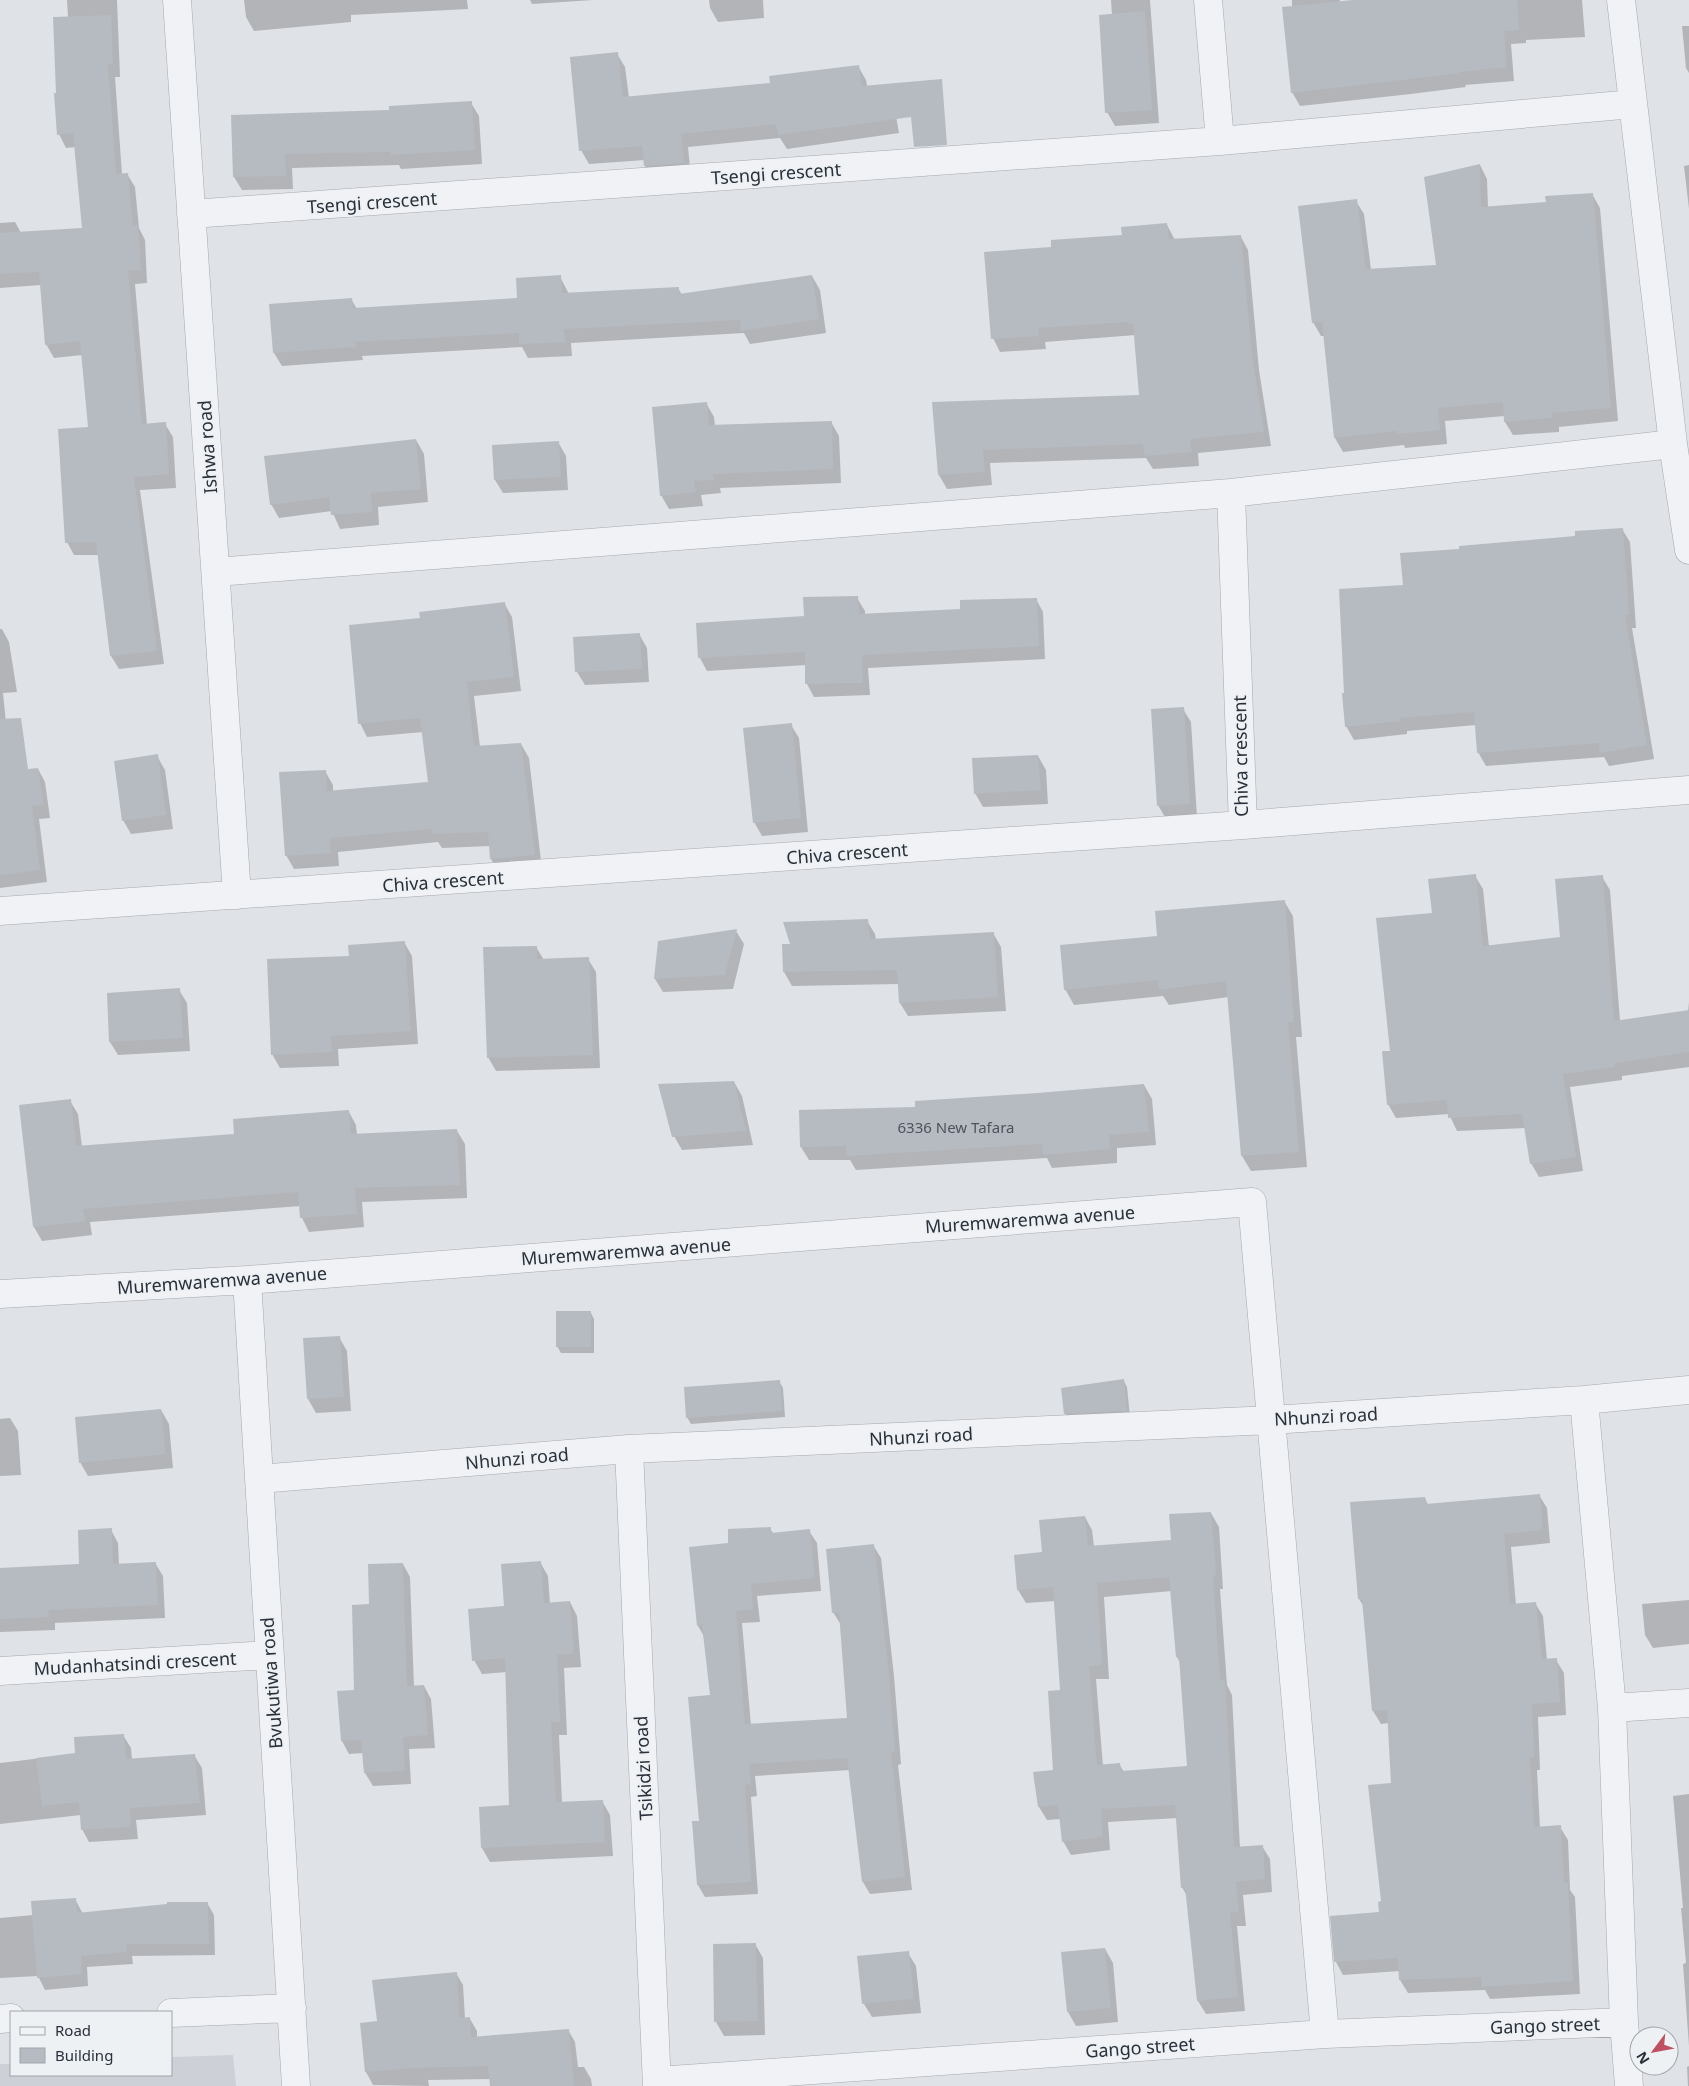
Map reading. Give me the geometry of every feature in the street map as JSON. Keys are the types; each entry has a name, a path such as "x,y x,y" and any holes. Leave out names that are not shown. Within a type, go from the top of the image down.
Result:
{"street":[{"name":"Ishwa road","path":"177,0 236,895"},
{"path":"1208,0 1220,141"},
{"path":"1620,0 1673,444 1689,550"},
{"name":"Tsengi crescent","path":"191,214 1220,141 1633,104"},
{"path":"216,572 1231,492 1673,444"},
{"name":"Chiva crescent","path":"0,911 1243,825 1231,492"},
{"path":"1243,825 1689,790"},
{"name":"Muremwaremwa avenue","path":"0,1294 246,1280 1252,1202 1271,1420"},
{"name":"Bvukutiwa road","path":"246,1280 296,2086"},
{"name":"Nhunzi road","path":"259,1479 629,1449 1271,1420 1584,1400 1689,1390"},
{"path":"1584,1400 1612,1708 1624,2022 1629,2086"},
{"path":"1271,1420 1325,2034"},
{"name":"Tsikidzi road","path":"629,1449 657,2083"},
{"name":"Mudanhatsindi crescent","path":"0,1671 269,1655"},
{"path":"1612,1708 1689,1703"},
{"path":"172,2013 292,2008"},
{"name":"Gango street","path":"657,2083 1325,2034 1624,2022"}],"shaded area":[{"path":"233,2055 236,2086 0,2086 0,2064 10,2064 10,2076 172,2076 172,2057"}],"building":[{"path":"1353,0 1517,0 1519,30 1504,31 1507,67 1291,93 1282,7"},
{"path":"1145,11 1152,110 1105,113 1099,15"},
{"path":"111,15 113,64 108,64 116,174 128,173 133,226 138,225 141,270 128,271 142,424 166,422 169,474 134,477 157,651 110,656 96,542 65,543 58,429 88,427 80,341 45,345 39,272 0,274 0,233 82,228 73,133 57,135 54,93 56,93 53,17"},
{"path":"618,52 623,97 770,83 769,76 859,65 862,86 942,79 947,145 914,147 911,117 778,135 776,124 681,134 684,163 644,166 642,146 579,151 570,57"},
{"path":"472,101 475,150 391,155 391,152 285,154 286,176 233,177 231,115 389,110 389,106"},
{"path":"1480,164 1481,207 1546,202 1545,196 1593,193 1611,408 1552,413 1552,418 1504,422 1503,402 1438,408 1440,430 1396,434 1396,431 1334,438 1322,322 1312,323 1298,206 1357,199 1366,269 1436,265 1424,177"},
{"path":"1167,223 1169,239 1241,235 1252,355 1264,432 1190,439 1192,452 1144,456 1143,444 983,450 985,472 938,475 932,402 1139,395 1133,324 1128,325 1128,322 1038,328 1039,336 991,339 984,252 1051,247 1051,240 1122,235 1121,227"},
{"path":"561,275 562,293 679,287 679,294 812,275 819,319 741,331 740,320 564,329 565,342 519,344 519,333 355,342 356,347 273,353 269,304 352,298 353,308 517,298 516,278"},
{"path":"707,402 709,425 832,421 833,469 713,474 714,480 694,481 696,492 660,496 652,407"},
{"path":"416,439 421,489 371,493 372,512 331,515 329,497 270,505 264,456"},
{"path":"559,441 561,477 494,480 492,445"},
{"path":"1623,528 1629,615 1625,615 1647,745 1600,753 1599,743 1477,753 1474,712 1400,718 1400,721 1345,727 1342,693 1344,693 1339,589 1403,585 1400,553 1459,549 1459,546 1575,536 1575,531"},
{"path":"858,596 859,614 960,609 960,600 1037,598 1039,646 862,655 863,683 805,684 805,652 698,658 696,623 804,616 803,597"},
{"path":"505,602 514,677 467,682 474,746 521,743 535,855 490,859 488,832 432,834 432,829 330,838 331,853 285,856 279,772 326,770 327,791 428,782 420,718 358,724 349,625 420,618 419,612"},
{"path":"640,633 642,669 575,672 573,637"},
{"path":"1184,707 1190,804 1157,806 1151,709"},
{"path":"21,718 28,769 38,768 44,805 32,806 40,870 0,875 0,719"},
{"path":"792,723 801,818 753,823 743,728"},
{"path":"158,754 166,815 122,821 114,761"},
{"path":"1038,755 1041,790 974,794 972,758"},
{"path":"1476,874 1483,946 1560,937 1555,879 1603,875 1614,1021 1689,1010 1689,1052 1615,1063 1615,1067 1563,1074 1576,1157 1530,1164 1522,1114 1448,1118 1447,1100 1387,1105 1382,1051 1390,1051 1376,918 1432,913 1428,879"},
{"path":"1285,900 1294,1022 1288,1022 1299,1152 1241,1156 1226,981 1159,990 1158,980 1064,990 1060,945 1157,936 1155,911"},
{"path":"868,919 870,939 994,932 998,997 899,1003 897,970 783,972 782,944 790,944 783,922"},
{"path":"737,929 725,975 654,979 658,941"},
{"path":"405,941 411,1031 331,1036 332,1052 271,1055 267,959 349,956 348,945"},
{"path":"537,946 537,959 589,957 593,1055 487,1058 483,947"},
{"path":"180,988 183,1038 109,1042 107,993"},
{"path":"734,1081 746,1131 672,1137 658,1084"},
{"path":"1144,1084 1149,1132 1109,1135 1110,1149 1043,1155 1042,1144 847,1156 846,1146 800,1147 799,1110 915,1107 915,1101"},
{"path":"71,1099 76,1146 234,1134 233,1119 349,1110 351,1134 457,1129 460,1185 355,1188 357,1214 300,1218 298,1192 83,1209 85,1221 33,1227 19,1105"},
{"path":"556,1311 591,1311 591,1347 556,1347"},
{"path":"340,1336 344,1397 307,1399 303,1338"},
{"path":"1124,1379 1127,1411 1064,1414 1061,1388"},
{"path":"780,1380 782,1411 686,1418 684,1387"},
{"path":"161,1409 166,1454 79,1463 75,1417"},
{"path":"1540,1494 1543,1530 1504,1534 1510,1604 1536,1602 1542,1659 1557,1658 1560,1702 1532,1704 1534,1757 1530,1757 1534,1827 1561,1825 1564,1883 1568,1883 1573,1981 1482,1987 1481,1977 1399,1980 1398,1958 1334,1962 1330,1916 1379,1912 1378,1902 1381,1901 1368,1785 1391,1783 1387,1710 1372,1711 1362,1599 1358,1599 1350,1502 1425,1497 1426,1504"},
{"path":"1211,1512 1216,1575 1213,1576 1220,1680 1225,1680 1234,1847 1263,1845 1265,1879 1236,1882 1239,1912 1230,1913 1238,1997 1197,2001 1185,1887 1181,1888 1175,1805 1101,1809 1103,1837 1062,1842 1058,1805 1038,1807 1033,1772 1053,1770 1048,1691 1060,1690 1053,1587 1017,1590 1014,1555 1042,1552 1039,1520 1085,1516 1088,1546 1171,1540 1169,1514","holes":["1169,1577 1176,1657 1179,1657 1187,1766 1121,1771 1120,1763 1097,1765 1089,1666 1102,1665 1097,1583"]},
{"path":"771,1527 771,1533 810,1529 815,1578 751,1584 753,1609 736,1611 745,1724 847,1718 839,1612 832,1613 826,1549 874,1544 888,1663 895,1752 891,1752 905,1877 862,1882 847,1758 749,1764 751,1784 745,1785 751,1882 697,1885 692,1821 699,1821 688,1697 710,1695 702,1625 697,1626 689,1547 728,1543 728,1529"},
{"path":"112,1528 113,1564 156,1562 158,1605 48,1610 49,1617 0,1619 0,1568 79,1564 78,1530"},
{"path":"541,1561 544,1603 570,1601 574,1654 557,1655 560,1722 551,1722 556,1802 603,1800 605,1842 481,1848 479,1807 509,1805 505,1658 472,1661 468,1609 504,1606 501,1564"},
{"path":"403,1563 407,1686 424,1685 428,1735 403,1737 405,1771 364,1773 361,1740 341,1741 337,1691 354,1690 352,1605 369,1604 368,1564"},
{"path":"124,1734 126,1759 195,1754 200,1803 130,1808 131,1827 81,1830 79,1802 42,1806 36,1758 75,1753 74,1737"},
{"path":"76,1898 77,1913 167,1904 167,1902 208,1902 209,1944 126,1944 127,1952 81,1956 82,1974 37,1978 31,1901"},
{"path":"756,1943 758,2021 714,2022 713,1944"},
{"path":"1105,1948 1111,2008 1067,2012 1061,1952"},
{"path":"909,1951 914,1999 862,2004 857,1956"},
{"path":"457,1972 459,2018 470,2017 471,2037 569,2029 574,2086 490,2086 488,2066 413,2068 365,2072 360,2023 377,2021 372,1980"}]}
